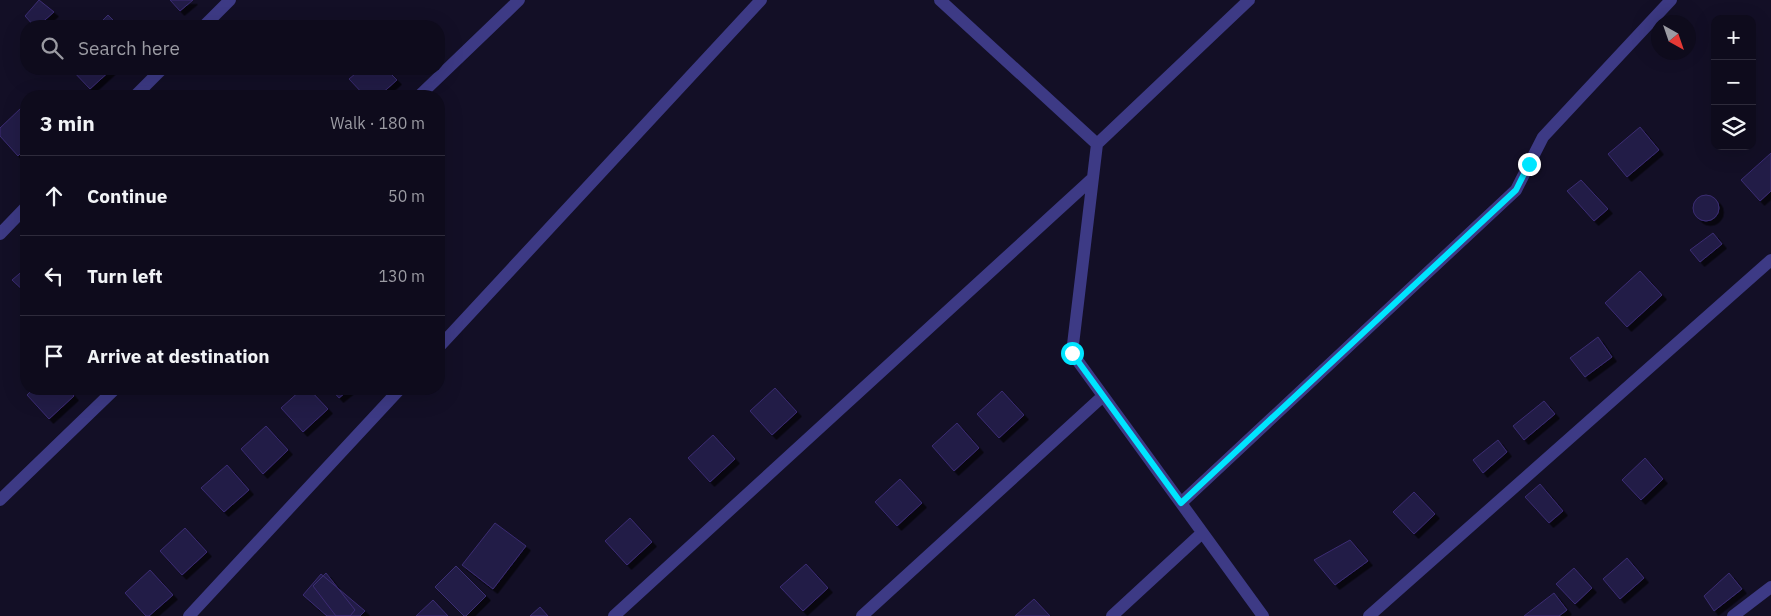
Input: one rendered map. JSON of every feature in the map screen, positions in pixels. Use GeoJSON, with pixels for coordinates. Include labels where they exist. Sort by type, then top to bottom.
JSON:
{"type":"FeatureCollection","features":[{"type":"Feature","properties":{"kind":"street"},"geometry":{"type":"LineString","coordinates":[[210,20],[230,0]]}},
{"type":"Feature","properties":{"kind":"street"},"geometry":{"type":"LineString","coordinates":[[445,71],[518,0]]}},
{"type":"Feature","properties":{"kind":"street"},"geometry":{"type":"LineString","coordinates":[[445,341],[760,0]]}},
{"type":"Feature","properties":{"kind":"street"},"geometry":{"type":"LineString","coordinates":[[940,0],[1097,144]]}},
{"type":"Feature","properties":{"kind":"street"},"geometry":{"type":"LineString","coordinates":[[1249,0],[1097,144],[1072,353],[1263,616]]}},
{"type":"Feature","properties":{"kind":"street"},"geometry":{"type":"LineString","coordinates":[[1181,503],[1516,190],[1543,137],[1671,0]]}},
{"type":"Feature","properties":{"kind":"street"},"geometry":{"type":"LineString","coordinates":[[141,90],[156,75]]}},
{"type":"Feature","properties":{"kind":"street"},"geometry":{"type":"LineString","coordinates":[[425,90],[441,75]]}},
{"type":"Feature","properties":{"kind":"street"},"geometry":{"type":"LineString","coordinates":[[614,616],[1093,178]]}},
{"type":"Feature","properties":{"kind":"street"},"geometry":{"type":"LineString","coordinates":[[0,234],[20,214]]}},
{"type":"Feature","properties":{"kind":"street"},"geometry":{"type":"LineString","coordinates":[[1369,616],[1771,260]]}},
{"type":"Feature","properties":{"kind":"street"},"geometry":{"type":"LineString","coordinates":[[0,500],[109,395]]}},
{"type":"Feature","properties":{"kind":"street"},"geometry":{"type":"LineString","coordinates":[[189,616],[394,395]]}},
{"type":"Feature","properties":{"kind":"street"},"geometry":{"type":"LineString","coordinates":[[862,616],[1103,396]]}},
{"type":"Feature","properties":{"kind":"street"},"geometry":{"type":"LineString","coordinates":[[1112,616],[1202,533]]}},
{"type":"Feature","properties":{"kind":"street"},"geometry":{"type":"LineString","coordinates":[[1733,616],[1771,587]]}},
{"type":"Feature","properties":{"kind":"building"},"geometry":{"type":"Polygon","coordinates":[[[39,0],[54,12],[45,20],[29,20],[25,16],[39,0]]]}},
{"type":"Feature","properties":{"kind":"building"},"geometry":{"type":"Polygon","coordinates":[[[170,0],[193,0],[180,11],[170,0]]]}},
{"type":"Feature","properties":{"kind":"building"},"geometry":{"type":"Polygon","coordinates":[[[108,15],[113,20],[103,20],[108,15]]]}},
{"type":"Feature","properties":{"kind":"building"},"geometry":{"type":"Polygon","coordinates":[[[77,75],[105,75],[90,89],[77,75]]]}},
{"type":"Feature","properties":{"kind":"building"},"geometry":{"type":"Polygon","coordinates":[[[354,75],[392,75],[397,80],[386,90],[359,90],[349,79],[354,75]]]}},
{"type":"Feature","properties":{"kind":"building"},"geometry":{"type":"Polygon","coordinates":[[[20,109],[20,154],[18,156],[0,136],[0,128],[20,109]]]}},
{"type":"Feature","properties":{"kind":"building"},"geometry":{"type":"Polygon","coordinates":[[[1640,127],[1659,150],[1627,177],[1608,154],[1640,127]]]}},
{"type":"Feature","properties":{"kind":"building"},"geometry":{"type":"Polygon","coordinates":[[[1771,153],[1771,191],[1760,201],[1741,180],[1771,153]]]}},
{"type":"Feature","properties":{"kind":"building"},"geometry":{"type":"Polygon","coordinates":[[[1581,180],[1608,209],[1594,221],[1567,191],[1581,180]]]}},
{"type":"Feature","properties":{"kind":"building"},"geometry":{"type":"Polygon","coordinates":[[[1706,195],[1715,199],[1719,208],[1715,217],[1706,221],[1697,217],[1693,208],[1697,199],[1706,195]]]}},
{"type":"Feature","properties":{"kind":"building"},"geometry":{"type":"Polygon","coordinates":[[[1713,233],[1722,244],[1700,262],[1690,250],[1713,233]]]}},
{"type":"Feature","properties":{"kind":"building"},"geometry":{"type":"Polygon","coordinates":[[[1640,271],[1662,295],[1627,327],[1605,303],[1640,271]]]}},
{"type":"Feature","properties":{"kind":"building"},"geometry":{"type":"Polygon","coordinates":[[[20,273],[20,287],[12,280],[20,273]]]}},
{"type":"Feature","properties":{"kind":"building"},"geometry":{"type":"Polygon","coordinates":[[[1598,337],[1612,357],[1585,377],[1570,358],[1598,337]]]}},
{"type":"Feature","properties":{"kind":"building"},"geometry":{"type":"Polygon","coordinates":[[[775,388],[797,412],[772,435],[750,411],[775,388]]]}},
{"type":"Feature","properties":{"kind":"building"},"geometry":{"type":"Polygon","coordinates":[[[1002,391],[1024,415],[999,438],[977,414],[1002,391]]]}},
{"type":"Feature","properties":{"kind":"building"},"geometry":{"type":"Polygon","coordinates":[[[27,395],[73,395],[74,396],[49,419],[27,395]]]}},
{"type":"Feature","properties":{"kind":"building"},"geometry":{"type":"Polygon","coordinates":[[[295,395],[315,395],[328,409],[303,432],[281,408],[295,395]]]}},
{"type":"Feature","properties":{"kind":"building"},"geometry":{"type":"Polygon","coordinates":[[[1544,401],[1555,414],[1524,440],[1513,426],[1544,401]]]}},
{"type":"Feature","properties":{"kind":"building"},"geometry":{"type":"Polygon","coordinates":[[[957,423],[979,448],[954,471],[932,446],[957,423]]]}},
{"type":"Feature","properties":{"kind":"building"},"geometry":{"type":"Polygon","coordinates":[[[266,426],[288,450],[263,474],[241,449],[266,426]]]}},
{"type":"Feature","properties":{"kind":"building"},"geometry":{"type":"Polygon","coordinates":[[[713,435],[735,459],[710,482],[688,458],[713,435]]]}},
{"type":"Feature","properties":{"kind":"building"},"geometry":{"type":"Polygon","coordinates":[[[1498,440],[1507,452],[1483,473],[1473,460],[1498,440]]]}},
{"type":"Feature","properties":{"kind":"building"},"geometry":{"type":"Polygon","coordinates":[[[1645,458],[1663,479],[1641,500],[1622,480],[1645,458]]]}},
{"type":"Feature","properties":{"kind":"building"},"geometry":{"type":"Polygon","coordinates":[[[227,465],[249,490],[224,512],[201,488],[227,465]]]}},
{"type":"Feature","properties":{"kind":"building"},"geometry":{"type":"Polygon","coordinates":[[[900,479],[922,503],[897,526],[875,502],[900,479]]]}},
{"type":"Feature","properties":{"kind":"building"},"geometry":{"type":"Polygon","coordinates":[[[1540,484],[1563,511],[1549,523],[1525,497],[1540,484]]]}},
{"type":"Feature","properties":{"kind":"building"},"geometry":{"type":"Polygon","coordinates":[[[1414,492],[1435,514],[1414,534],[1393,512],[1414,492]]]}},
{"type":"Feature","properties":{"kind":"building"},"geometry":{"type":"Polygon","coordinates":[[[630,518],[652,542],[627,565],[605,541],[630,518]]]}},
{"type":"Feature","properties":{"kind":"building"},"geometry":{"type":"Polygon","coordinates":[[[495,523],[526,546],[493,589],[462,565],[495,523]]]}},
{"type":"Feature","properties":{"kind":"building"},"geometry":{"type":"Polygon","coordinates":[[[185,528],[207,552],[182,575],[160,551],[185,528]]]}},
{"type":"Feature","properties":{"kind":"building"},"geometry":{"type":"Polygon","coordinates":[[[1350,540],[1368,561],[1335,585],[1314,560],[1350,540]]]}},
{"type":"Feature","properties":{"kind":"building"},"geometry":{"type":"Polygon","coordinates":[[[1627,558],[1644,578],[1620,599],[1603,579],[1627,558]]]}},
{"type":"Feature","properties":{"kind":"building"},"geometry":{"type":"Polygon","coordinates":[[[806,564],[828,588],[803,611],[780,587],[806,564]]]}},
{"type":"Feature","properties":{"kind":"building"},"geometry":{"type":"Polygon","coordinates":[[[456,566],[486,596],[466,616],[435,587],[456,566]]]}},
{"type":"Feature","properties":{"kind":"building"},"geometry":{"type":"Polygon","coordinates":[[[1574,568],[1592,588],[1575,604],[1556,584],[1574,568]]]}},
{"type":"Feature","properties":{"kind":"building"},"geometry":{"type":"Polygon","coordinates":[[[150,570],[173,595],[149,616],[146,616],[125,593],[150,570]]]}},
{"type":"Feature","properties":{"kind":"building"},"geometry":{"type":"Polygon","coordinates":[[[326,573],[355,610],[350,616],[336,616],[313,586],[326,573]]]}},
{"type":"Feature","properties":{"kind":"building"},"geometry":{"type":"Polygon","coordinates":[[[1729,573],[1742,589],[1714,611],[1704,596],[1729,573]]]}},
{"type":"Feature","properties":{"kind":"building"},"geometry":{"type":"Polygon","coordinates":[[[321,574],[365,611],[360,616],[327,616],[303,595],[321,574]]]}},
{"type":"Feature","properties":{"kind":"building"},"geometry":{"type":"Polygon","coordinates":[[[1554,593],[1567,610],[1559,616],[1524,616],[1554,593]]]}},
{"type":"Feature","properties":{"kind":"building"},"geometry":{"type":"Polygon","coordinates":[[[1034,599],[1050,616],[1015,616],[1034,599]]]}},
{"type":"Feature","properties":{"kind":"building"},"geometry":{"type":"Polygon","coordinates":[[[433,600],[448,616],[416,616],[433,600]]]}},
{"type":"Feature","properties":{"kind":"building"},"geometry":{"type":"Polygon","coordinates":[[[540,607],[548,616],[530,616],[540,607]]]}},
{"type":"Feature","properties":{"kind":"route"},"geometry":{"type":"LineString","coordinates":[[1072,353],[1181,503],[1516,190],[1529,164]]}}]}
